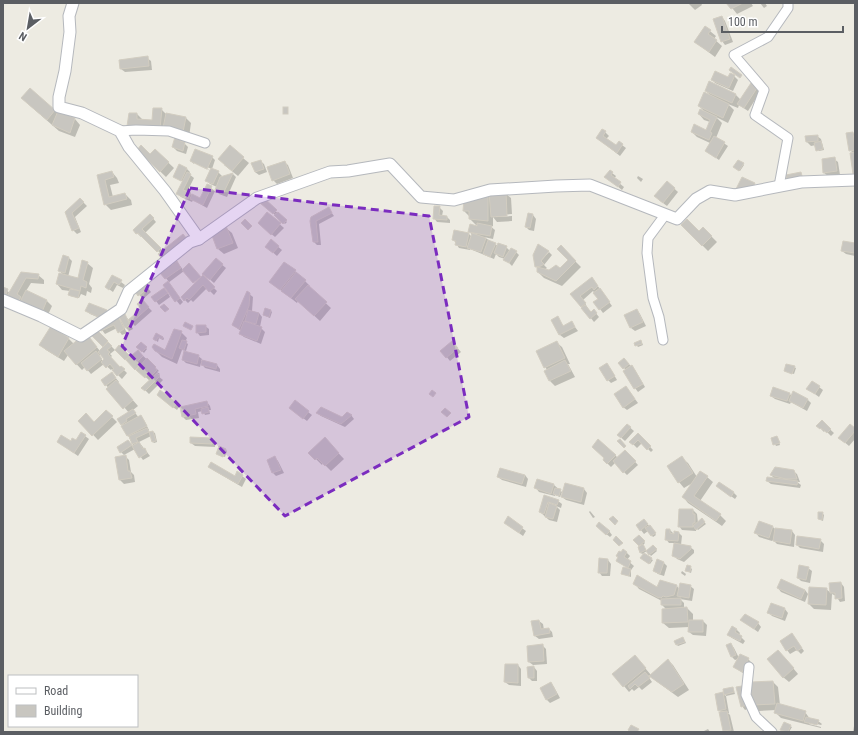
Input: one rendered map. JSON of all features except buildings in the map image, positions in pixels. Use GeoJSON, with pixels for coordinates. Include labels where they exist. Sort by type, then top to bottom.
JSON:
{"type":"FeatureCollection","features":[{"type":"Feature","properties":{"kind":"street"},"geometry":{"type":"LineString","coordinates":[[73,3],[69,16],[70,32],[58,97],[59,107],[82,113],[120,131],[169,131],[205,143]]}},
{"type":"Feature","properties":{"kind":"street"},"geometry":{"type":"LineString","coordinates":[[779,186],[788,138],[755,115],[764,90],[734,55],[768,37],[788,8],[788,3]]}},
{"type":"Feature","properties":{"kind":"street"},"geometry":{"type":"LineString","coordinates":[[120,131],[129,147],[199,239]]}},
{"type":"Feature","properties":{"kind":"street"},"geometry":{"type":"LineString","coordinates":[[3,300],[41,316],[81,336],[121,309],[129,291],[190,242],[199,239],[257,198],[330,172],[348,171],[390,164],[421,197],[454,200],[490,190],[590,185],[677,219],[696,199],[710,191],[735,195],[801,182],[855,180]]}},
{"type":"Feature","properties":{"kind":"street"},"geometry":{"type":"LineString","coordinates":[[663,340],[659,317],[653,298],[647,253],[648,238],[665,215]]}},
{"type":"Feature","properties":{"kind":"street"},"geometry":{"type":"LineString","coordinates":[[749,667],[746,695],[756,717],[772,732]]}},
{"type":"Feature","properties":{"kind":"highlighted area"},"geometry":{"type":"Polygon","coordinates":[[[190,188],[429,216],[469,417],[285,516],[122,346],[190,188]]]}}]}
